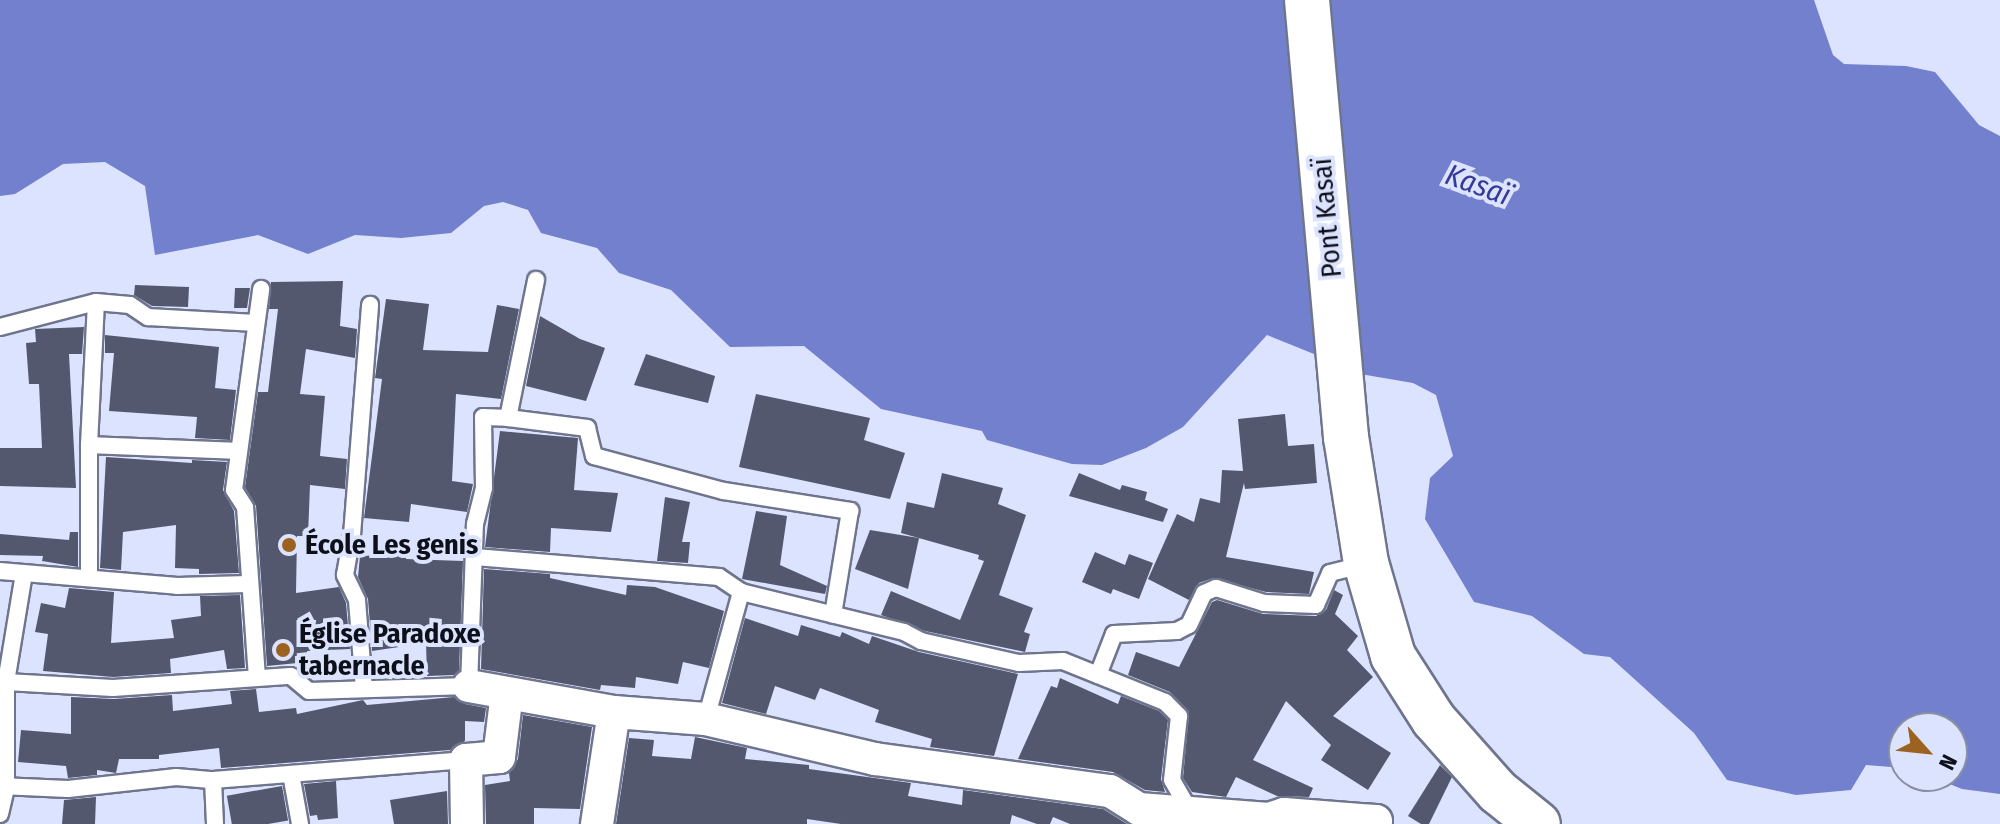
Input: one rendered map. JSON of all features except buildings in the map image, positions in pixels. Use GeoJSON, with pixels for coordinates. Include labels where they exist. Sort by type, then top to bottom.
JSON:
{"type":"FeatureCollection","features":[{"type":"Feature","properties":{"kind":"main road","name":"Pont Kasaï"},"geometry":{"type":"LineString","coordinates":[[1307,0],[1346,437],[1366,563],[1393,656],[1434,720],[1498,792],[1538,824]]}},
{"type":"Feature","properties":{"kind":"street"},"geometry":{"type":"LineString","coordinates":[[469,686],[614,712],[706,719],[875,759],[1110,791],[1139,809],[1269,821],[1284,814],[1379,823]]}},
{"type":"Feature","properties":{"kind":"street"},"geometry":{"type":"LineString","coordinates":[[467,824],[466,760],[499,757],[507,693]]}},
{"type":"Feature","properties":{"kind":"street"},"geometry":{"type":"LineString","coordinates":[[597,824],[614,712]]}},
{"type":"Feature","properties":{"kind":"lane"},"geometry":{"type":"LineString","coordinates":[[508,418],[536,280]]}},
{"type":"Feature","properties":{"kind":"lane"},"geometry":{"type":"LineString","coordinates":[[257,678],[245,507],[234,490],[261,289]]}},
{"type":"Feature","properties":{"kind":"lane"},"geometry":{"type":"LineString","coordinates":[[0,327],[96,302],[130,305],[148,317],[256,323]]}},
{"type":"Feature","properties":{"kind":"lane"},"geometry":{"type":"LineString","coordinates":[[89,578],[89,445],[96,302]]}},
{"type":"Feature","properties":{"kind":"lane"},"geometry":{"type":"LineString","coordinates":[[364,689],[357,600],[345,575],[352,535],[370,305]]}},
{"type":"Feature","properties":{"kind":"lane"},"geometry":{"type":"LineString","coordinates":[[6,682],[113,688],[291,676],[309,691],[469,686],[475,524],[484,488],[483,417],[587,428],[594,456],[724,491],[850,511],[833,615]]}},
{"type":"Feature","properties":{"kind":"lane"},"geometry":{"type":"LineString","coordinates":[[89,445],[239,451]]}},
{"type":"Feature","properties":{"kind":"lane"},"geometry":{"type":"LineString","coordinates":[[475,557],[719,577],[741,592],[904,632],[921,641],[1019,663],[1063,661],[1165,702],[1179,716],[1172,780],[1191,813]]}},
{"type":"Feature","properties":{"kind":"lane"},"geometry":{"type":"LineString","coordinates":[[1098,675],[1114,634],[1177,631],[1189,625],[1204,593],[1216,588],[1264,603],[1316,605],[1330,573],[1366,563]]}},
{"type":"Feature","properties":{"kind":"lane"},"geometry":{"type":"LineString","coordinates":[[0,571],[177,586],[248,584]]}},
{"type":"Feature","properties":{"kind":"lane"},"geometry":{"type":"LineString","coordinates":[[0,814],[6,682],[24,573]]}},
{"type":"Feature","properties":{"kind":"lane"},"geometry":{"type":"LineString","coordinates":[[706,719],[741,592]]}},
{"type":"Feature","properties":{"kind":"lane"},"geometry":{"type":"LineString","coordinates":[[3,786],[68,789],[176,777],[213,780],[466,760]]}},
{"type":"Feature","properties":{"kind":"lane"},"geometry":{"type":"LineString","coordinates":[[291,774],[300,824]]}},
{"type":"Feature","properties":{"kind":"lane"},"geometry":{"type":"LineString","coordinates":[[213,780],[215,824]]}},
{"type":"Feature","properties":{"kind":"water","name":"Kasaï"},"geometry":{"type":"Polygon","coordinates":[[[0,0],[1814,0],[1833,55],[1844,64],[1906,66],[1935,72],[1979,125],[2000,136],[2000,794],[1968,790],[1968,712],[1888,712],[1888,767],[1866,765],[1851,790],[1796,795],[1727,780],[1694,733],[1610,657],[1584,654],[1532,616],[1474,602],[1425,519],[1430,478],[1453,456],[1436,395],[1413,383],[1366,375],[1267,335],[1183,427],[1146,448],[1102,465],[1072,464],[987,440],[982,431],[881,409],[804,346],[730,347],[671,290],[619,273],[597,248],[541,233],[528,210],[503,202],[484,206],[451,233],[401,238],[355,235],[308,254],[258,235],[155,255],[145,186],[105,162],[63,164],[15,194],[0,196],[0,0]]]}},
{"type":"Feature","properties":{"kind":"place","name":"École Les genis"},"geometry":{"type":"Point","coordinates":[289,545]}},
{"type":"Feature","properties":{"kind":"place","name":"Église Paradoxe tabernacle"},"geometry":{"type":"Point","coordinates":[283,650]}}]}
